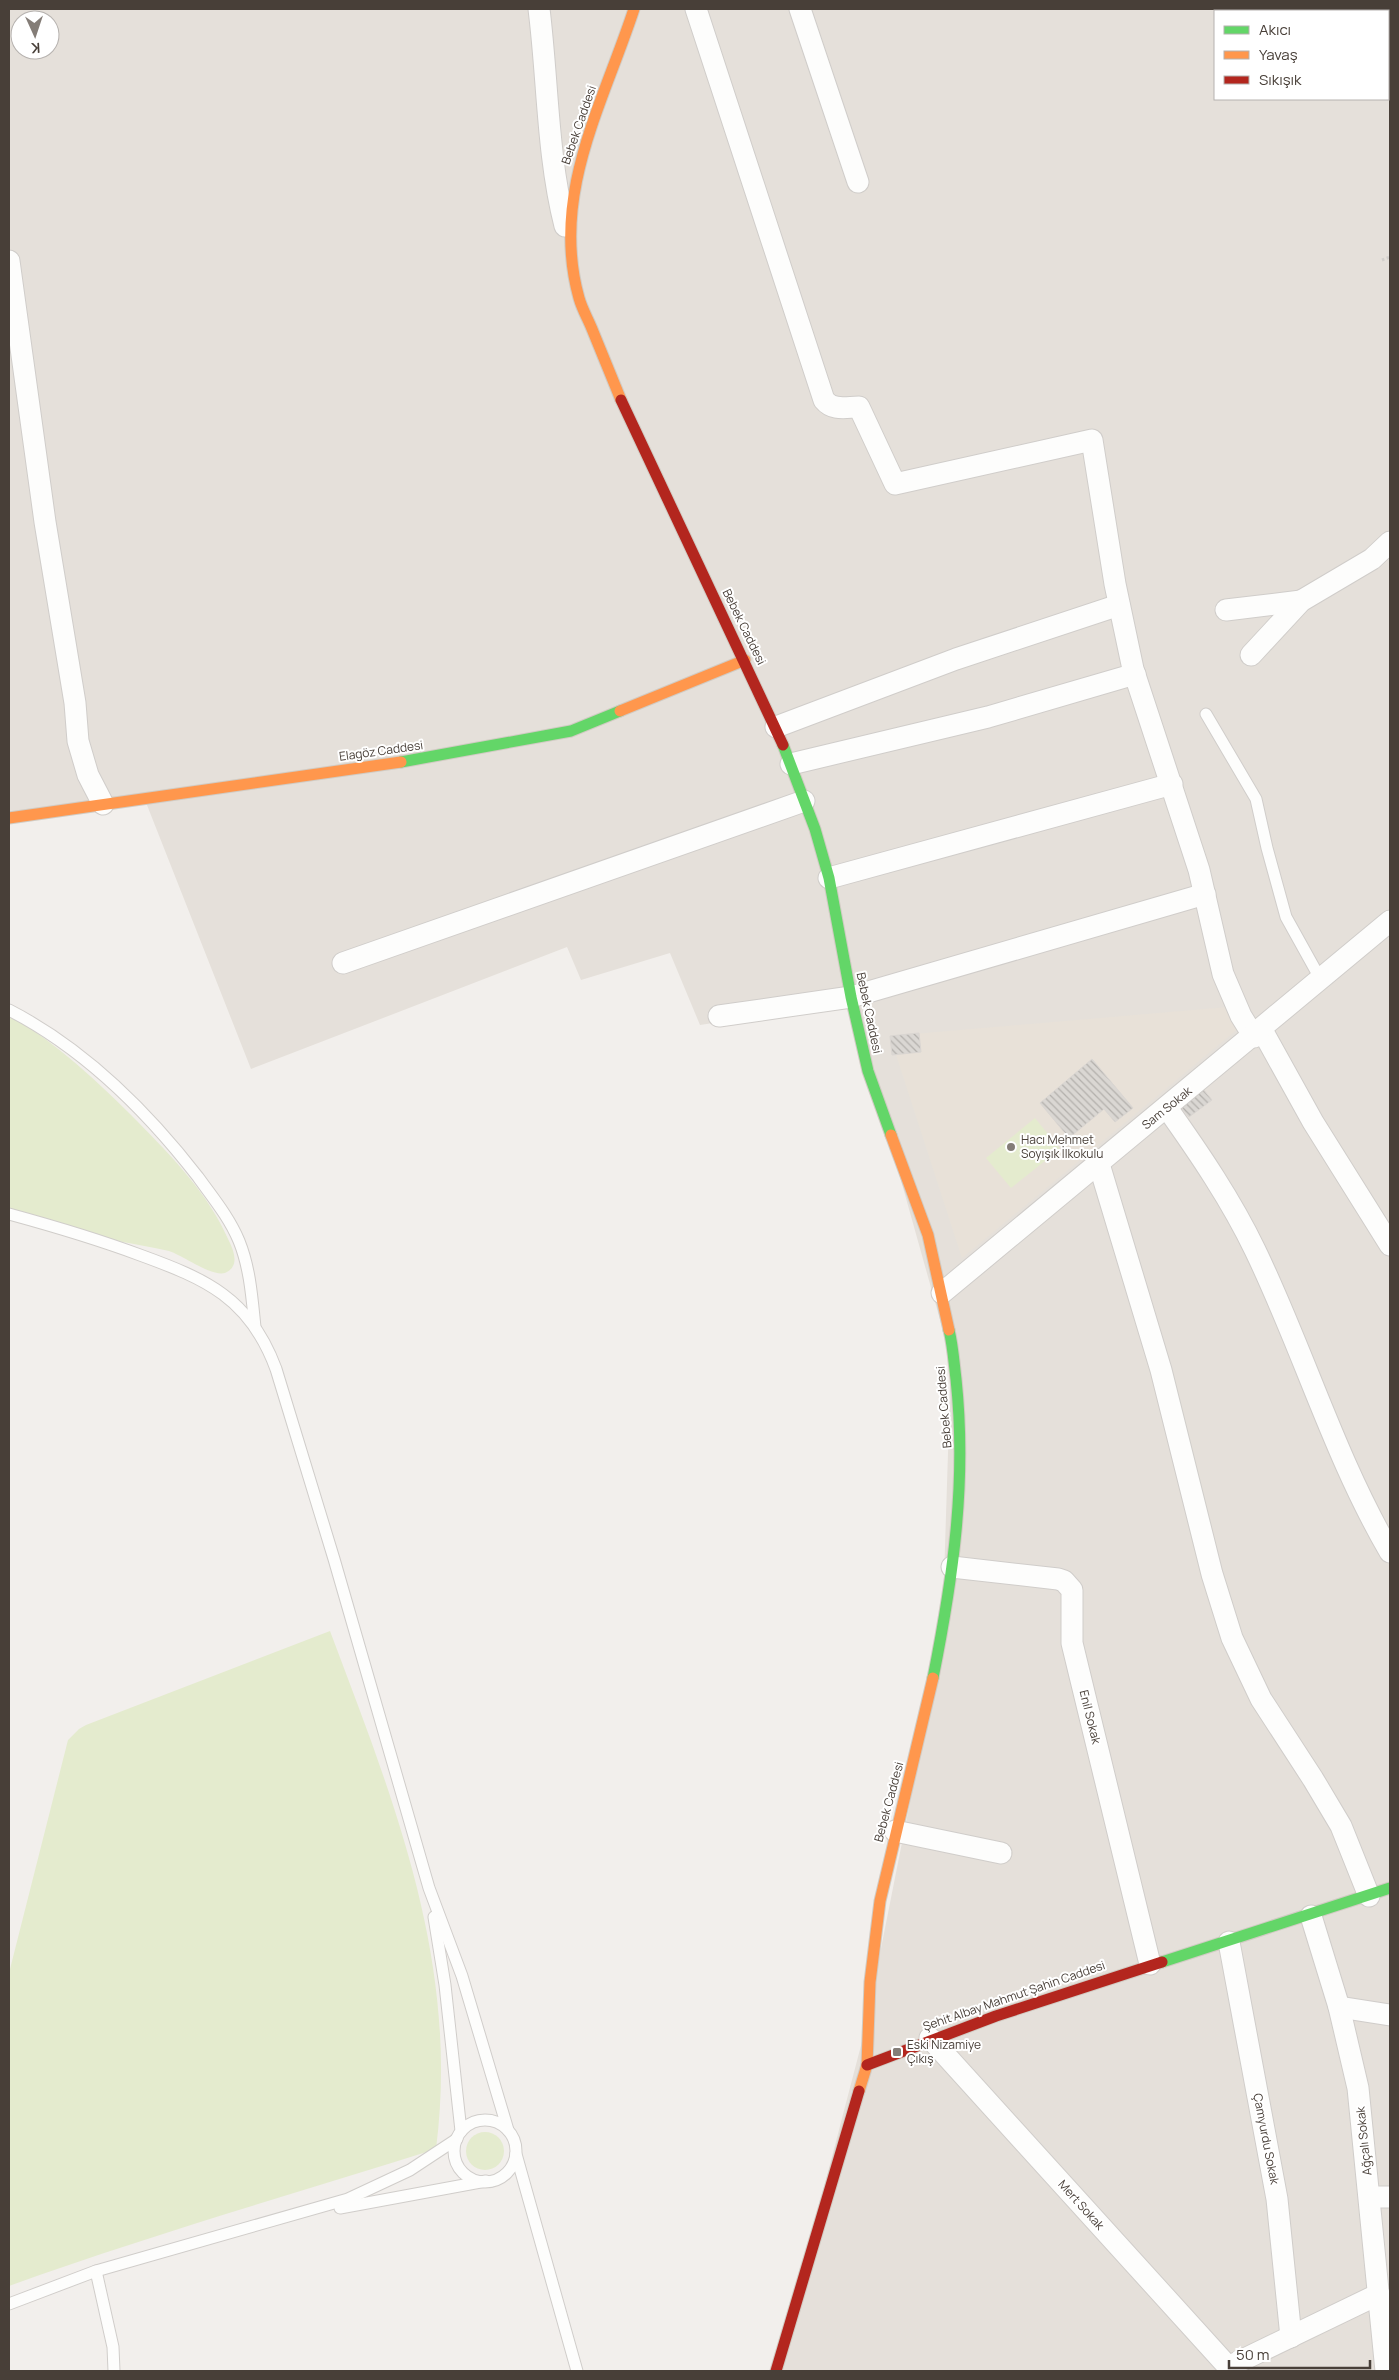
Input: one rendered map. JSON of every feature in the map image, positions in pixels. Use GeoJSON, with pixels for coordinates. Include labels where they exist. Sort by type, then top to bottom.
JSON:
{"type":"FeatureCollection","features":[{"type":"Feature","properties":{"kind":"street"},"geometry":{"type":"LineString","coordinates":[[539,9],[555,177],[572,253]]}},
{"type":"Feature","properties":{"kind":"street","name":"Bebek Caddesi"},"geometry":{"type":"LineString","coordinates":[[634,9],[618,58],[581,156],[572,207],[572,253],[580,298],[626,412],[776,727],[804,800],[829,878],[851,997],[868,1070],[928,1235],[942,1293],[950,1338],[960,1426],[960,1497],[952,1567],[926,1714],[895,1831],[880,1901],[874,1942],[867,2065]]}},
{"type":"Feature","properties":{"kind":"street"},"geometry":{"type":"LineString","coordinates":[[696,9],[824,400],[837,408],[859,407],[895,484],[1092,440],[1119,605],[1135,674],[1172,784],[1205,894],[1223,974],[1237,1008],[1258,1033],[1390,1244]]}},
{"type":"Feature","properties":{"kind":"street"},"geometry":{"type":"LineString","coordinates":[[800,9],[858,182]]}},
{"type":"Feature","properties":{"kind":"street"},"geometry":{"type":"LineString","coordinates":[[9,261],[45,522],[75,703],[78,741],[88,775],[103,804]]}},
{"type":"Feature","properties":{"kind":"street"},"geometry":{"type":"LineString","coordinates":[[1251,655],[1301,601],[1372,558],[1390,542]]}},
{"type":"Feature","properties":{"kind":"street"},"geometry":{"type":"LineString","coordinates":[[1226,610],[1301,601]]}},
{"type":"Feature","properties":{"kind":"street"},"geometry":{"type":"LineString","coordinates":[[776,727],[956,659],[1119,605]]}},
{"type":"Feature","properties":{"kind":"street","name":"Elagöz Caddesi"},"geometry":{"type":"LineString","coordinates":[[9,818],[429,758],[571,731],[745,660]]}},
{"type":"Feature","properties":{"kind":"street"},"geometry":{"type":"LineString","coordinates":[[791,764],[988,717],[1135,674]]}},
{"type":"Feature","properties":{"kind":"street"},"geometry":{"type":"LineString","coordinates":[[829,878],[1172,784]]}},
{"type":"Feature","properties":{"kind":"street"},"geometry":{"type":"LineString","coordinates":[[343,963],[804,800]]}},
{"type":"Feature","properties":{"kind":"street"},"geometry":{"type":"LineString","coordinates":[[719,1016],[851,997],[1205,894]]}},
{"type":"Feature","properties":{"kind":"street","name":"Sam Sokak"},"geometry":{"type":"LineString","coordinates":[[942,1293],[1258,1033],[1390,921]]}},
{"type":"Feature","properties":{"kind":"street"},"geometry":{"type":"LineString","coordinates":[[1167,1108],[1199,1152],[1254,1249],[1303,1359],[1340,1453],[1390,1552]]}},
{"type":"Feature","properties":{"kind":"street"},"geometry":{"type":"LineString","coordinates":[[1099,1164],[1161,1370],[1212,1574],[1232,1638],[1261,1699],[1318,1786],[1341,1826],[1368,1896]]}},
{"type":"Feature","properties":{"kind":"street","name":"Enil Sokak"},"geometry":{"type":"LineString","coordinates":[[952,1567],[1058,1579],[1064,1581],[1072,1590],[1072,1643],[1150,1964]]}},
{"type":"Feature","properties":{"kind":"street"},"geometry":{"type":"LineString","coordinates":[[895,1831],[1001,1853]]}},
{"type":"Feature","properties":{"kind":"street","name":"Şehit Albay Mahmut Şahin Caddesi"},"geometry":{"type":"LineString","coordinates":[[867,2065],[930,2038],[1150,1964],[1229,1942],[1390,1888]]}},
{"type":"Feature","properties":{"kind":"street","name":"Ağçalı Sokak"},"geometry":{"type":"LineString","coordinates":[[1311,1916],[1339,2007],[1380,2197],[1379,2294],[1386,2371]]}},
{"type":"Feature","properties":{"kind":"street","name":"Çamyurdu Sokak"},"geometry":{"type":"LineString","coordinates":[[1229,1942],[1278,2200],[1291,2337]]}},
{"type":"Feature","properties":{"kind":"street"},"geometry":{"type":"LineString","coordinates":[[1339,2007],[1390,2015]]}},
{"type":"Feature","properties":{"kind":"street","name":"Mert Sokak"},"geometry":{"type":"LineString","coordinates":[[930,2038],[1230,2369]]}},
{"type":"Feature","properties":{"kind":"street"},"geometry":{"type":"LineString","coordinates":[[776,2371],[867,2065]]}},
{"type":"Feature","properties":{"kind":"street"},"geometry":{"type":"LineString","coordinates":[[1230,2369],[1379,2294]]}},
{"type":"Feature","properties":{"kind":"lane"},"geometry":{"type":"LineString","coordinates":[[1206,714],[1256,799],[1286,917],[1321,980]]}},
{"type":"Feature","properties":{"kind":"lane"},"geometry":{"type":"LineString","coordinates":[[9,1010],[34,1023],[85,1060],[135,1104],[181,1155],[222,1208],[240,1243],[249,1278],[255,1327]]}},
{"type":"Feature","properties":{"kind":"lane"},"geometry":{"type":"LineString","coordinates":[[9,1214],[93,1237],[197,1277],[235,1304],[255,1327],[267,1347],[276,1369],[334,1559],[428,1888],[462,1976],[508,2130],[513,2137],[516,2154],[578,2371]]}},
{"type":"Feature","properties":{"kind":"lane"},"geometry":{"type":"LineString","coordinates":[[428,1888],[445,1985],[459,2135],[455,2156],[463,2172],[478,2180],[486,2181]]}},
{"type":"Feature","properties":{"kind":"lane"},"geometry":{"type":"LineString","coordinates":[[9,2304],[96,2271],[348,2199],[380,2186],[418,2165],[459,2135],[468,2125],[484,2120],[493,2121],[508,2130]]}},
{"type":"Feature","properties":{"kind":"lane"},"geometry":{"type":"LineString","coordinates":[[296,2215],[486,2181],[503,2176],[514,2162],[516,2154]]}},
{"type":"Feature","properties":{"kind":"lane"},"geometry":{"type":"LineString","coordinates":[[96,2271],[113,2347],[114,2371]]}},
{"type":"Feature","properties":{"kind":"path"},"geometry":{"type":"LineString","coordinates":[[1382,260],[1390,257]]}},
{"type":"Feature","properties":{"kind":"shaded area"},"geometry":{"type":"Polygon","coordinates":[[[9,9],[1390,9],[1390,2371],[776,2371],[864,2034],[942,1641],[951,1359],[851,1002],[700,1025],[670,953],[581,980],[567,947],[251,1069],[145,800],[9,818],[9,9]]]}},
{"type":"Feature","properties":{"kind":"shaded area","name":"Hacı Mehmet Soyışık İlkokulu"},"geometry":{"type":"Polygon","coordinates":[[[1228,1007],[1240,1027],[962,1258],[890,1036],[1228,1007]]]}},
{"type":"Feature","properties":{"kind":"green space"},"geometry":{"type":"Polygon","coordinates":[[[9,1015],[44,1038],[92,1078],[122,1106],[189,1177],[211,1207],[231,1245],[234,1263],[230,1270],[225,1273],[213,1272],[169,1251],[9,1219],[9,1015]]]}},
{"type":"Feature","properties":{"kind":"green space"},"geometry":{"type":"Polygon","coordinates":[[[1035,1118],[1060,1149],[1011,1188],[986,1158],[1035,1118]]]}},
{"type":"Feature","properties":{"kind":"green space"},"geometry":{"type":"Polygon","coordinates":[[[330,1631],[398,1821],[416,1884],[430,1948],[439,2014],[441,2080],[436,2149],[169,2232],[9,2286],[9,1973],[68,1740],[86,1725],[330,1631]]]}},
{"type":"Feature","properties":{"kind":"green space"},"geometry":{"type":"Polygon","coordinates":[[[485,2132],[498,2138],[504,2151],[498,2164],[485,2170],[472,2164],[466,2151],[472,2138],[485,2132]]]}},
{"type":"Feature","properties":{"kind":"building"},"geometry":{"type":"Polygon","coordinates":[[[919,1033],[921,1052],[892,1055],[890,1036],[919,1033]]]}},
{"type":"Feature","properties":{"kind":"building"},"geometry":{"type":"Polygon","coordinates":[[[1092,1059],[1133,1108],[1115,1122],[1104,1109],[1069,1138],[1040,1103],[1092,1059]]]}},
{"type":"Feature","properties":{"kind":"building"},"geometry":{"type":"Polygon","coordinates":[[[1203,1089],[1212,1100],[1189,1117],[1180,1106],[1203,1089]]]}},
{"type":"Feature","properties":{"kind":"traffic: fast"},"geometry":{"type":"LineString","coordinates":[[401,762],[571,731],[620,711]]}},
{"type":"Feature","properties":{"kind":"traffic: fast"},"geometry":{"type":"LineString","coordinates":[[783,745],[815,829],[829,878],[851,997],[868,1071],[891,1135]]}},
{"type":"Feature","properties":{"kind":"traffic: fast"},"geometry":{"type":"LineString","coordinates":[[933,1678],[947,1604],[959,1493],[959,1417],[952,1342],[949,1330]]}},
{"type":"Feature","properties":{"kind":"traffic: fast"},"geometry":{"type":"LineString","coordinates":[[1162,1962],[1390,1888]]}},
{"type":"Feature","properties":{"kind":"traffic: slow"},"geometry":{"type":"LineString","coordinates":[[621,400],[579,298],[572,260],[571,223],[575,186],[584,150],[634,9]]}},
{"type":"Feature","properties":{"kind":"traffic: slow"},"geometry":{"type":"LineString","coordinates":[[620,711],[745,660]]}},
{"type":"Feature","properties":{"kind":"traffic: slow"},"geometry":{"type":"LineString","coordinates":[[9,818],[401,762]]}},
{"type":"Feature","properties":{"kind":"traffic: slow"},"geometry":{"type":"LineString","coordinates":[[891,1135],[928,1235],[949,1330]]}},
{"type":"Feature","properties":{"kind":"traffic: slow"},"geometry":{"type":"LineString","coordinates":[[859,2091],[867,2065],[870,1982],[880,1901],[933,1678]]}},
{"type":"Feature","properties":{"kind":"traffic: jam"},"geometry":{"type":"LineString","coordinates":[[621,400],[783,745]]}},
{"type":"Feature","properties":{"kind":"traffic: jam"},"geometry":{"type":"LineString","coordinates":[[867,2065],[996,2016],[1162,1962]]}},
{"type":"Feature","properties":{"kind":"traffic: jam"},"geometry":{"type":"LineString","coordinates":[[776,2371],[859,2091]]}},
{"type":"Feature","properties":{"kind":"place","name":"Hacı Mehmet Soyışık İlkokulu"},"geometry":{"type":"Point","coordinates":[1011,1147]}},
{"type":"Feature","properties":{"kind":"place","name":"Eski Nizamiye Çıkış"},"geometry":{"type":"Point","coordinates":[897,2052]}}]}
